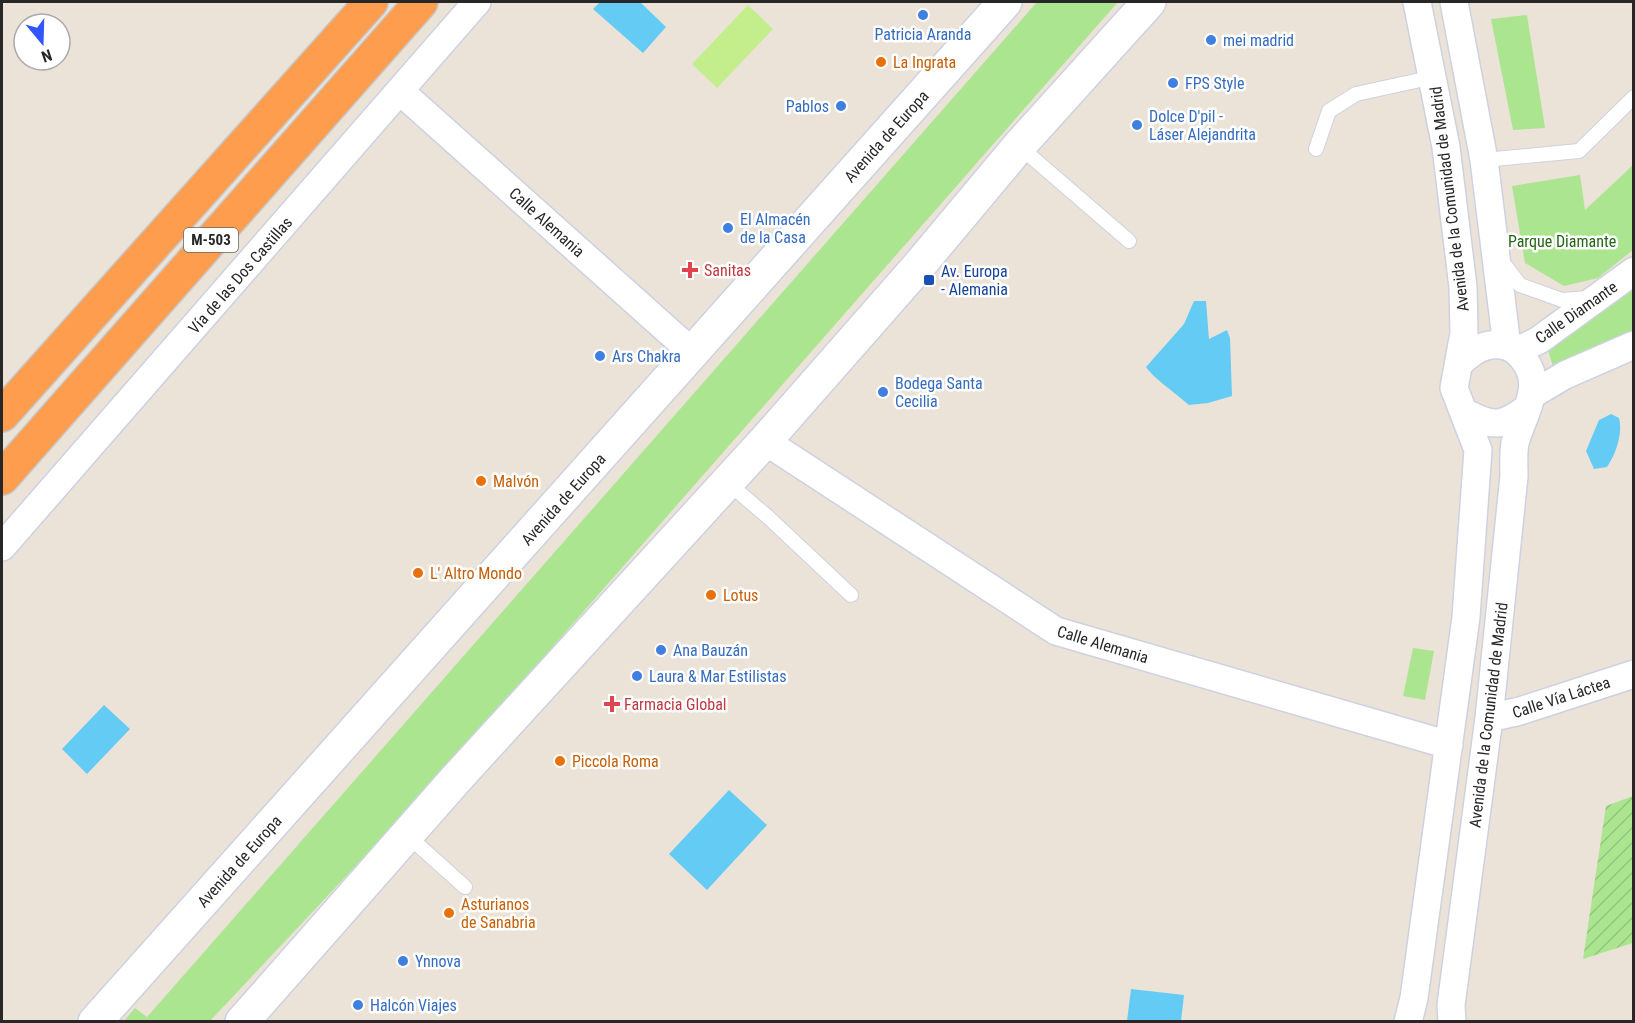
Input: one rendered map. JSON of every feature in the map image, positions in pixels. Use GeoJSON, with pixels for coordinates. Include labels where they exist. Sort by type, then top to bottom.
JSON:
{"type":"FeatureCollection","features":[{"type":"Feature","properties":{"kind":"highway","name":"M-503"},"geometry":{"type":"LineString","coordinates":[[2,415],[371,2]]}},
{"type":"Feature","properties":{"kind":"highway","name":"M-503"},"geometry":{"type":"LineString","coordinates":[[2,478],[421,2]]}},
{"type":"Feature","properties":{"kind":"street","name":"Vía de las Dos Castillas"},"geometry":{"type":"LineString","coordinates":[[2,547],[401,92],[477,2]]}},
{"type":"Feature","properties":{"kind":"street","name":"Avenida de Europa"},"geometry":{"type":"LineString","coordinates":[[95,1022],[1005,2]]}},
{"type":"Feature","properties":{"kind":"street"},"geometry":{"type":"LineString","coordinates":[[242,1022],[407,835],[765,441],[917,268],[1019,146],[1149,2]]}},
{"type":"Feature","properties":{"kind":"street","name":"Avenida de la Comunidad de Madrid"},"geometry":{"type":"LineString","coordinates":[[1417,2],[1434,76],[1446,147],[1463,287],[1464,333],[1461,362]]}},
{"type":"Feature","properties":{"kind":"street"},"geometry":{"type":"LineString","coordinates":[[1454,2],[1484,160],[1512,349],[1532,370],[1530,402]]}},
{"type":"Feature","properties":{"kind":"street","name":"Calle Alemania"},"geometry":{"type":"LineString","coordinates":[[401,92],[693,353]]}},
{"type":"Feature","properties":{"kind":"street","name":"Calle Diamante"},"geometry":{"type":"LineString","coordinates":[[1512,349],[1539,340],[1634,271]]}},
{"type":"Feature","properties":{"kind":"street"},"geometry":{"type":"LineString","coordinates":[[1512,349],[1490,345],[1473,350],[1461,362],[1454,388],[1466,413],[1485,423],[1508,422],[1565,375],[1634,345]]}},
{"type":"Feature","properties":{"kind":"street","name":"Avenida de la Comunidad de Madrid"},"geometry":{"type":"LineString","coordinates":[[1452,1022],[1451,1005],[1489,718],[1514,476],[1514,446],[1530,402]]}},
{"type":"Feature","properties":{"kind":"street","name":"Avenida de la Comunidad de Madrid"},"geometry":{"type":"LineString","coordinates":[[1408,1022],[1414,998],[1466,617],[1478,450],[1466,413]]}},
{"type":"Feature","properties":{"kind":"street","name":"Calle Alemania"},"geometry":{"type":"LineString","coordinates":[[765,441],[1056,631],[1449,745]]}},
{"type":"Feature","properties":{"kind":"street","name":"Calle Vía Láctea"},"geometry":{"type":"LineString","coordinates":[[1489,718],[1634,674]]}},
{"type":"Feature","properties":{"kind":"lane"},"geometry":{"type":"LineString","coordinates":[[1316,149],[1329,111],[1356,94],[1434,76]]}},
{"type":"Feature","properties":{"kind":"lane"},"geometry":{"type":"LineString","coordinates":[[1484,160],[1579,151],[1634,97]]}},
{"type":"Feature","properties":{"kind":"lane"},"geometry":{"type":"LineString","coordinates":[[1019,146],[1129,241]]}},
{"type":"Feature","properties":{"kind":"lane"},"geometry":{"type":"LineString","coordinates":[[1496,253],[1520,285],[1562,300],[1598,297]]}},
{"type":"Feature","properties":{"kind":"lane"},"geometry":{"type":"LineString","coordinates":[[727,482],[851,595]]}},
{"type":"Feature","properties":{"kind":"lane"},"geometry":{"type":"LineString","coordinates":[[407,835],[465,887]]}},
{"type":"Feature","properties":{"kind":"green space"},"geometry":{"type":"Polygon","coordinates":[[[1037,2],[1118,2],[427,790],[210,1021],[123,1022],[135,1008],[147,1017],[1037,2]]]}},
{"type":"Feature","properties":{"kind":"green space"},"geometry":{"type":"Polygon","coordinates":[[[748,5],[773,29],[717,88],[692,64],[748,5]]]}},
{"type":"Feature","properties":{"kind":"green space"},"geometry":{"type":"Polygon","coordinates":[[[1527,15],[1545,128],[1513,130],[1491,19],[1527,15]]]}},
{"type":"Feature","properties":{"kind":"green space","name":"Parque Diamante"},"geometry":{"type":"Polygon","coordinates":[[[1633,165],[1633,250],[1598,278],[1564,286],[1525,263],[1512,186],[1580,175],[1585,210],[1633,165]]]}},
{"type":"Feature","properties":{"kind":"green space"},"geometry":{"type":"Polygon","coordinates":[[[1633,287],[1633,332],[1554,370],[1548,350],[1633,287]]]}},
{"type":"Feature","properties":{"kind":"green space"},"geometry":{"type":"Polygon","coordinates":[[[1413,648],[1434,651],[1425,700],[1403,696],[1413,648]]]}},
{"type":"Feature","properties":{"kind":"green space"},"geometry":{"type":"Polygon","coordinates":[[[1633,796],[1633,943],[1583,959],[1606,806],[1633,796]]]}},
{"type":"Feature","properties":{"kind":"water"},"geometry":{"type":"Polygon","coordinates":[[[600,2],[640,2],[666,27],[643,53],[593,9],[600,2]]]}},
{"type":"Feature","properties":{"kind":"water"},"geometry":{"type":"Polygon","coordinates":[[[1194,301],[1206,301],[1209,339],[1227,330],[1230,338],[1232,396],[1208,403],[1189,405],[1159,381],[1146,367],[1184,324],[1194,301]]]}},
{"type":"Feature","properties":{"kind":"water"},"geometry":{"type":"Polygon","coordinates":[[[1611,414],[1619,418],[1618,443],[1607,467],[1594,469],[1586,451],[1599,420],[1611,414]]]}},
{"type":"Feature","properties":{"kind":"water"},"geometry":{"type":"Polygon","coordinates":[[[104,705],[130,729],[87,774],[62,749],[104,705]]]}},
{"type":"Feature","properties":{"kind":"water"},"geometry":{"type":"Polygon","coordinates":[[[729,790],[767,825],[707,890],[669,854],[729,790]]]}},
{"type":"Feature","properties":{"kind":"water"},"geometry":{"type":"Polygon","coordinates":[[[1131,989],[1184,995],[1181,1021],[1127,1021],[1131,989]]]}},
{"type":"Feature","properties":{"kind":"place","name":"Patricia Aranda"},"geometry":{"type":"Point","coordinates":[923,15]}},
{"type":"Feature","properties":{"kind":"place","name":"mei madrid"},"geometry":{"type":"Point","coordinates":[1211,40]}},
{"type":"Feature","properties":{"kind":"place","name":"La Ingrata"},"geometry":{"type":"Point","coordinates":[881,62]}},
{"type":"Feature","properties":{"kind":"place","name":"FPS Style"},"geometry":{"type":"Point","coordinates":[1173,83]}},
{"type":"Feature","properties":{"kind":"place","name":"Pablos"},"geometry":{"type":"Point","coordinates":[841,106]}},
{"type":"Feature","properties":{"kind":"place","name":"Dolce D'pil - Láser Alejandrita"},"geometry":{"type":"Point","coordinates":[1137,125]}},
{"type":"Feature","properties":{"kind":"place","name":"El Almacén de la Casa"},"geometry":{"type":"Point","coordinates":[728,228]}},
{"type":"Feature","properties":{"kind":"place","name":"Sanitas"},"geometry":{"type":"Point","coordinates":[690,270]}},
{"type":"Feature","properties":{"kind":"place","name":"Av. Europa - Alemania"},"geometry":{"type":"Point","coordinates":[929,280]}},
{"type":"Feature","properties":{"kind":"place","name":"Ars Chakra"},"geometry":{"type":"Point","coordinates":[600,356]}},
{"type":"Feature","properties":{"kind":"place","name":"Bodega Santa Cecilia"},"geometry":{"type":"Point","coordinates":[883,392]}},
{"type":"Feature","properties":{"kind":"place","name":"Malvón"},"geometry":{"type":"Point","coordinates":[481,481]}},
{"type":"Feature","properties":{"kind":"place","name":"L' Altro Mondo"},"geometry":{"type":"Point","coordinates":[418,573]}},
{"type":"Feature","properties":{"kind":"place","name":"Lotus"},"geometry":{"type":"Point","coordinates":[711,595]}},
{"type":"Feature","properties":{"kind":"place","name":"Ana Bauzán"},"geometry":{"type":"Point","coordinates":[661,650]}},
{"type":"Feature","properties":{"kind":"place","name":"Laura & Mar Estilistas"},"geometry":{"type":"Point","coordinates":[637,676]}},
{"type":"Feature","properties":{"kind":"place","name":"Farmacia Global"},"geometry":{"type":"Point","coordinates":[612,704]}},
{"type":"Feature","properties":{"kind":"place","name":"Piccola Roma"},"geometry":{"type":"Point","coordinates":[560,761]}},
{"type":"Feature","properties":{"kind":"place","name":"Asturianos de Sanabria"},"geometry":{"type":"Point","coordinates":[449,913]}},
{"type":"Feature","properties":{"kind":"place","name":"Ynnova"},"geometry":{"type":"Point","coordinates":[403,961]}},
{"type":"Feature","properties":{"kind":"place","name":"Halcón Viajes"},"geometry":{"type":"Point","coordinates":[358,1005]}}]}
